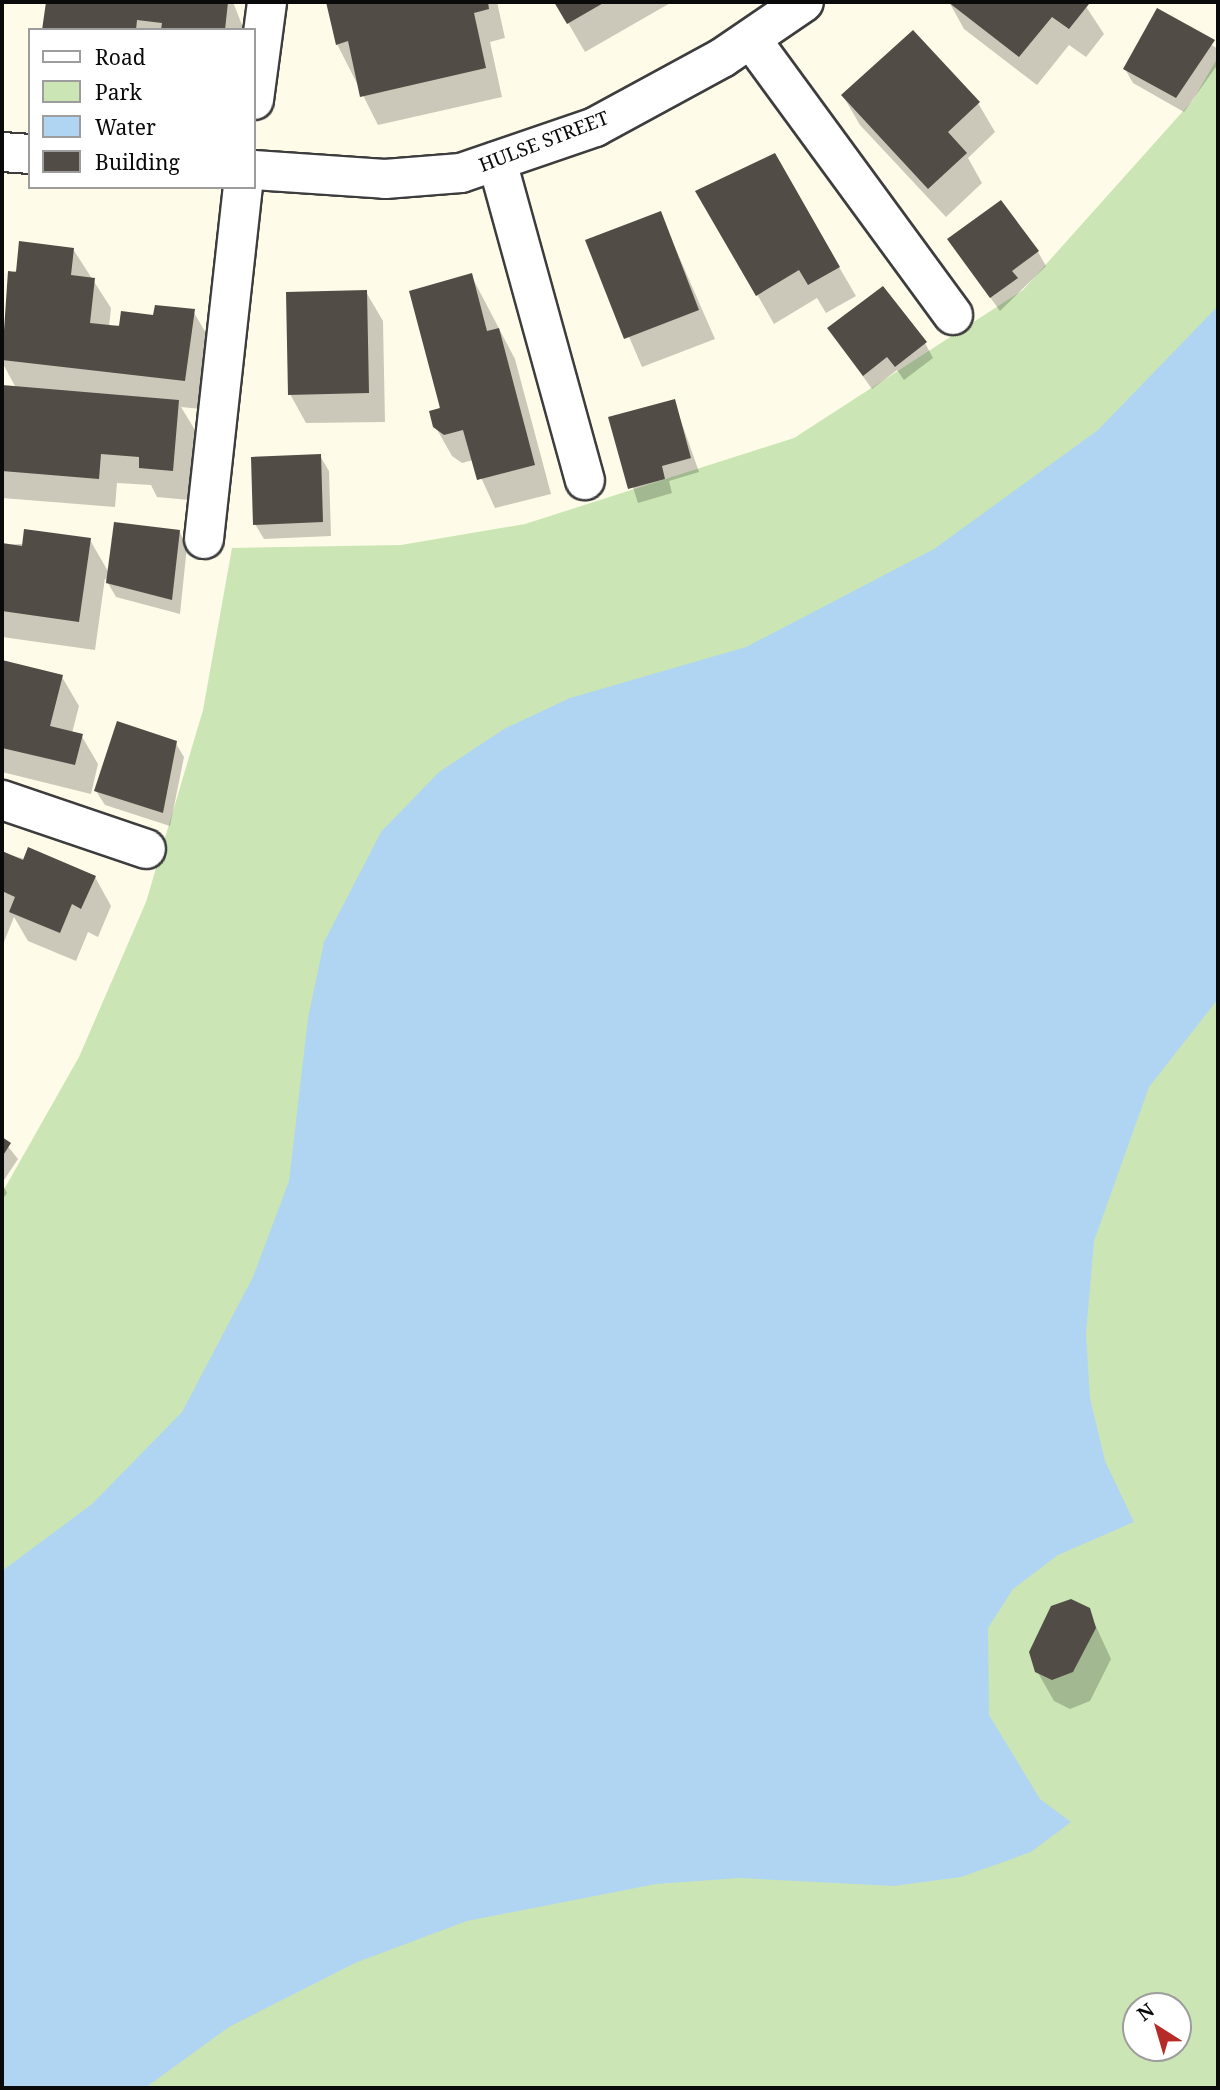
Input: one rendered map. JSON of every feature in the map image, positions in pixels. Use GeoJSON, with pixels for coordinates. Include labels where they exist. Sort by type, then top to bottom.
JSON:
{"type":"FeatureCollection","features":[{"type":"Feature","properties":{"kind":"street"},"geometry":{"type":"LineString","coordinates":[[256,85],[267,2]]}},
{"type":"Feature","properties":{"kind":"street","name":"HULSE STREET"},"geometry":{"type":"LineString","coordinates":[[256,170],[385,179],[461,173],[595,127],[751,39],[804,2]]}},
{"type":"Feature","properties":{"kind":"street"},"geometry":{"type":"LineString","coordinates":[[751,39],[953,315]]}},
{"type":"Feature","properties":{"kind":"street"},"geometry":{"type":"LineString","coordinates":[[2,152],[28,154]]}},
{"type":"Feature","properties":{"kind":"street"},"geometry":{"type":"LineString","coordinates":[[496,161],[584,480]]}},
{"type":"Feature","properties":{"kind":"street"},"geometry":{"type":"LineString","coordinates":[[204,539],[243,189]]}},
{"type":"Feature","properties":{"kind":"street"},"geometry":{"type":"LineString","coordinates":[[2,800],[146,849]]}},
{"type":"Feature","properties":{"kind":"green space"},"geometry":{"type":"Polygon","coordinates":[[[1218,57],[1218,2088],[2,2088],[2,1193],[79,1057],[146,902],[203,710],[232,548],[401,545],[525,524],[794,438],[1023,290],[1193,100],[1218,57]]]}},
{"type":"Feature","properties":{"kind":"water"},"geometry":{"type":"Polygon","coordinates":[[[1218,306],[1218,999],[1149,1087],[1094,1241],[1086,1334],[1090,1398],[1105,1461],[1134,1522],[1058,1555],[1013,1589],[988,1628],[989,1715],[1040,1799],[1071,1822],[1031,1852],[961,1877],[894,1886],[740,1878],[656,1884],[467,1921],[355,1963],[229,2027],[145,2088],[2,2088],[2,1571],[92,1504],[182,1412],[253,1277],[289,1181],[308,1018],[324,942],[381,832],[439,772],[504,729],[570,698],[746,647],[934,549],[1098,430],[1218,306]]]}},
{"type":"Feature","properties":{"kind":"building"},"geometry":{"type":"Polygon","coordinates":[[[46,2],[228,2],[225,28],[161,28],[162,23],[137,20],[136,28],[42,28],[46,2]]]}},
{"type":"Feature","properties":{"kind":"building"},"geometry":{"type":"Polygon","coordinates":[[[326,2],[488,2],[489,9],[474,13],[486,68],[360,97],[348,41],[336,45],[326,2]]]}},
{"type":"Feature","properties":{"kind":"building"},"geometry":{"type":"Polygon","coordinates":[[[554,2],[605,2],[567,24],[554,2]]]}},
{"type":"Feature","properties":{"kind":"building"},"geometry":{"type":"Polygon","coordinates":[[[948,2],[1089,4],[1069,29],[1052,17],[1019,57],[948,2]]]}},
{"type":"Feature","properties":{"kind":"building"},"geometry":{"type":"Polygon","coordinates":[[[1157,8],[1215,40],[1176,98],[1123,69],[1157,8]]]}},
{"type":"Feature","properties":{"kind":"building"},"geometry":{"type":"Polygon","coordinates":[[[913,30],[980,102],[948,132],[967,153],[928,189],[841,95],[913,30]]]}},
{"type":"Feature","properties":{"kind":"building"},"geometry":{"type":"Polygon","coordinates":[[[775,153],[840,267],[808,285],[799,270],[756,296],[695,191],[775,153]]]}},
{"type":"Feature","properties":{"kind":"building"},"geometry":{"type":"Polygon","coordinates":[[[1001,200],[1039,251],[1012,271],[1018,278],[990,298],[947,239],[1001,200]]]}},
{"type":"Feature","properties":{"kind":"building"},"geometry":{"type":"Polygon","coordinates":[[[661,211],[699,310],[624,339],[585,240],[661,211]]]}},
{"type":"Feature","properties":{"kind":"building"},"geometry":{"type":"Polygon","coordinates":[[[19,241],[74,248],[71,275],[95,278],[90,323],[119,326],[121,311],[153,315],[155,305],[195,309],[185,381],[2,360],[8,271],[16,272],[19,241]]]}},
{"type":"Feature","properties":{"kind":"building"},"geometry":{"type":"Polygon","coordinates":[[[472,273],[487,331],[499,328],[535,465],[477,480],[463,430],[444,435],[433,427],[429,411],[440,408],[409,291],[472,273]]]}},
{"type":"Feature","properties":{"kind":"building"},"geometry":{"type":"Polygon","coordinates":[[[883,286],[927,342],[895,367],[887,357],[863,376],[827,328],[883,286]]]}},
{"type":"Feature","properties":{"kind":"building"},"geometry":{"type":"Polygon","coordinates":[[[367,290],[369,393],[288,395],[286,292],[367,290]]]}},
{"type":"Feature","properties":{"kind":"building"},"geometry":{"type":"Polygon","coordinates":[[[2,385],[179,400],[173,471],[139,468],[139,457],[101,454],[99,479],[2,471],[2,385]]]}},
{"type":"Feature","properties":{"kind":"building"},"geometry":{"type":"Polygon","coordinates":[[[675,399],[691,458],[662,466],[665,479],[628,489],[608,417],[675,399]]]}},
{"type":"Feature","properties":{"kind":"building"},"geometry":{"type":"Polygon","coordinates":[[[321,454],[323,522],[253,525],[251,457],[321,454]]]}},
{"type":"Feature","properties":{"kind":"building"},"geometry":{"type":"Polygon","coordinates":[[[114,522],[180,530],[172,600],[106,583],[114,522]]]}},
{"type":"Feature","properties":{"kind":"building"},"geometry":{"type":"Polygon","coordinates":[[[24,529],[91,538],[79,622],[2,611],[2,543],[22,546],[24,529]]]}},
{"type":"Feature","properties":{"kind":"building"},"geometry":{"type":"Polygon","coordinates":[[[2,660],[63,675],[50,726],[83,734],[75,765],[2,748],[2,660]]]}},
{"type":"Feature","properties":{"kind":"building"},"geometry":{"type":"Polygon","coordinates":[[[117,721],[177,741],[163,813],[94,791],[117,721]]]}},
{"type":"Feature","properties":{"kind":"building"},"geometry":{"type":"Polygon","coordinates":[[[28,847],[96,876],[81,909],[72,904],[60,933],[9,912],[15,897],[2,891],[2,851],[23,860],[28,847]]]}},
{"type":"Feature","properties":{"kind":"building"},"geometry":{"type":"Polygon","coordinates":[[[2,1137],[11,1143],[2,1157],[2,1137]]]}},
{"type":"Feature","properties":{"kind":"building"},"geometry":{"type":"Polygon","coordinates":[[[1071,1599],[1090,1608],[1096,1628],[1073,1672],[1052,1680],[1035,1672],[1029,1652],[1051,1606],[1071,1599]]]}}]}
